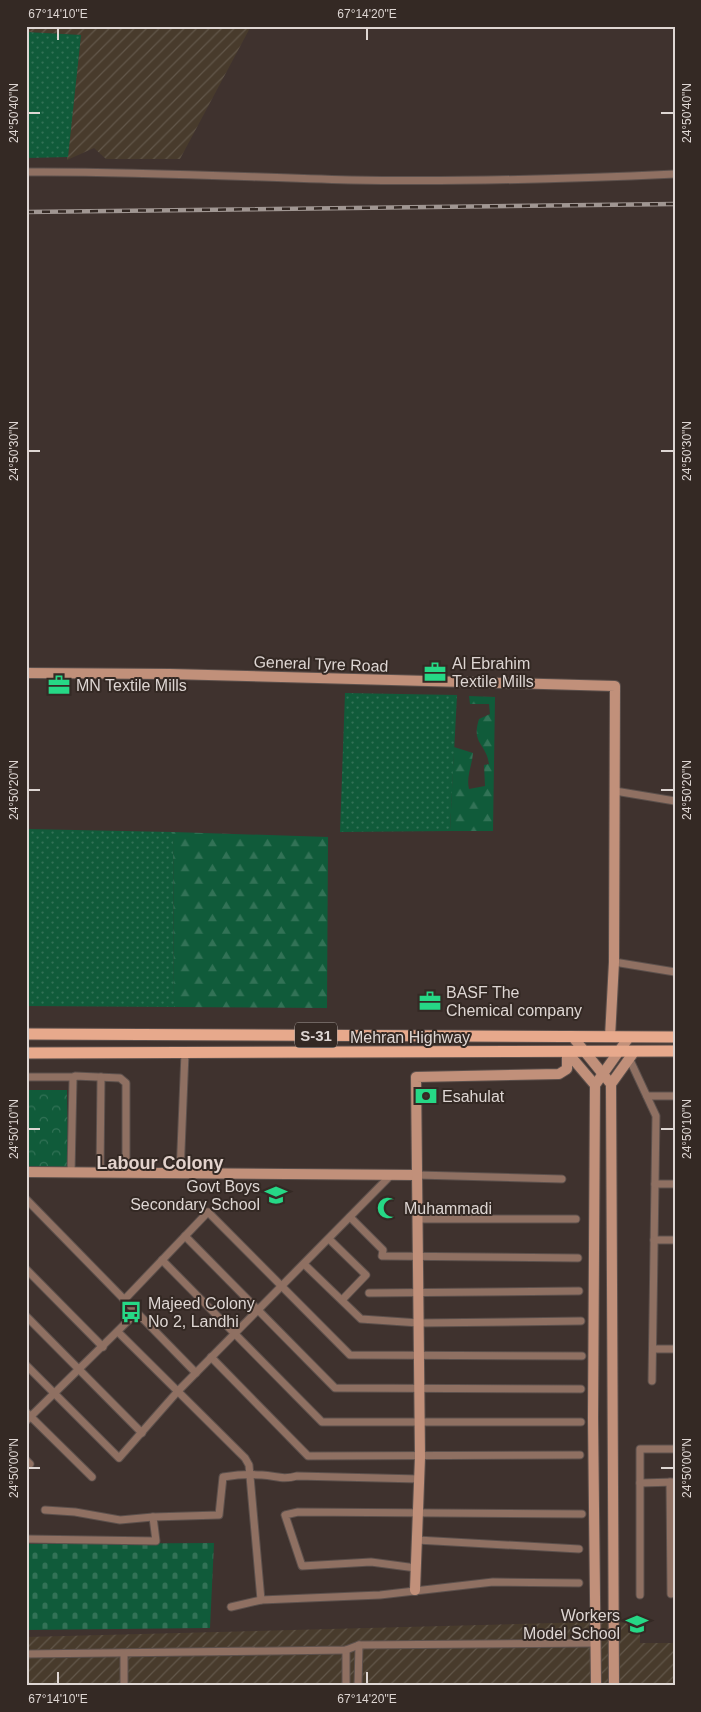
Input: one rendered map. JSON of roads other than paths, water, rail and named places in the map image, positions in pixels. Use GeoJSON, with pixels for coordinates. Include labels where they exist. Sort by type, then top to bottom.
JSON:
{"type":"FeatureCollection","features":[{"type":"Feature","properties":{"kind":"main road","name":"Mehran Highway"},"geometry":{"type":"LineString","coordinates":[[26,1034],[675,1037]]}},
{"type":"Feature","properties":{"kind":"main road","name":"Mehran Highway"},"geometry":{"type":"LineString","coordinates":[[26,1053],[618,1052],[632,1055],[675,1051]]}},
{"type":"Feature","properties":{"kind":"street"},"geometry":{"type":"LineString","coordinates":[[26,172],[92,171],[372,180],[532,180],[675,174]]}},
{"type":"Feature","properties":{"kind":"street","name":"General Tyre Road"},"geometry":{"type":"LineString","coordinates":[[26,673],[170,674],[615,686],[615,791]]}},
{"type":"Feature","properties":{"kind":"street"},"geometry":{"type":"LineString","coordinates":[[610,1037],[614,962],[615,791],[675,801]]}},
{"type":"Feature","properties":{"kind":"street"},"geometry":{"type":"LineString","coordinates":[[614,962],[675,972]]}},
{"type":"Feature","properties":{"kind":"street"},"geometry":{"type":"LineString","coordinates":[[572,1036],[610,1084]]}},
{"type":"Feature","properties":{"kind":"street"},"geometry":{"type":"LineString","coordinates":[[596,1686],[593,1418],[595,1085],[628,1037]]}},
{"type":"Feature","properties":{"kind":"street"},"geometry":{"type":"LineString","coordinates":[[568,1052],[595,1085]]}},
{"type":"Feature","properties":{"kind":"street"},"geometry":{"type":"LineString","coordinates":[[415,1590],[420,1457],[416,1077],[559,1074],[567,1069],[568,1052]]}},
{"type":"Feature","properties":{"kind":"street"},"geometry":{"type":"LineString","coordinates":[[180,1174],[185,1054]]}},
{"type":"Feature","properties":{"kind":"street"},"geometry":{"type":"LineString","coordinates":[[614,1686],[610,1084],[632,1055]]}},
{"type":"Feature","properties":{"kind":"street"},"geometry":{"type":"LineString","coordinates":[[632,1055],[656,1116],[652,1381]]}},
{"type":"Feature","properties":{"kind":"street"},"geometry":{"type":"LineString","coordinates":[[26,1077],[120,1078],[126,1083],[126,1173]]}},
{"type":"Feature","properties":{"kind":"street"},"geometry":{"type":"LineString","coordinates":[[71,1173],[74,1077]]}},
{"type":"Feature","properties":{"kind":"street"},"geometry":{"type":"LineString","coordinates":[[100,1173],[101,1077]]}},
{"type":"Feature","properties":{"kind":"street"},"geometry":{"type":"LineString","coordinates":[[648,1096],[675,1096]]}},
{"type":"Feature","properties":{"kind":"street"},"geometry":{"type":"LineString","coordinates":[[26,1172],[391,1175],[562,1179]]}},
{"type":"Feature","properties":{"kind":"street"},"geometry":{"type":"LineString","coordinates":[[26,1365],[119,1458],[178,1391],[391,1175]]}},
{"type":"Feature","properties":{"kind":"street"},"geometry":{"type":"LineString","coordinates":[[655,1184],[675,1184]]}},
{"type":"Feature","properties":{"kind":"street"},"geometry":{"type":"LineString","coordinates":[[26,1200],[196,1373]]}},
{"type":"Feature","properties":{"kind":"street"},"geometry":{"type":"LineString","coordinates":[[124,1300],[208,1212],[350,1355],[582,1356]]}},
{"type":"Feature","properties":{"kind":"street"},"geometry":{"type":"LineString","coordinates":[[350,1217],[383,1250],[382,1256],[578,1258]]}},
{"type":"Feature","properties":{"kind":"street"},"geometry":{"type":"LineString","coordinates":[[418,1219],[576,1219]]}},
{"type":"Feature","properties":{"kind":"street"},"geometry":{"type":"LineString","coordinates":[[185,1236],[335,1388],[581,1389]]}},
{"type":"Feature","properties":{"kind":"street"},"geometry":{"type":"LineString","coordinates":[[329,1239],[366,1275],[343,1300]]}},
{"type":"Feature","properties":{"kind":"street"},"geometry":{"type":"LineString","coordinates":[[654,1240],[675,1240]]}},
{"type":"Feature","properties":{"kind":"street"},"geometry":{"type":"LineString","coordinates":[[162,1260],[322,1422],[581,1422]]}},
{"type":"Feature","properties":{"kind":"street"},"geometry":{"type":"LineString","coordinates":[[304,1264],[361,1319],[419,1322],[581,1321]]}},
{"type":"Feature","properties":{"kind":"street"},"geometry":{"type":"LineString","coordinates":[[26,1269],[103,1346]]}},
{"type":"Feature","properties":{"kind":"street"},"geometry":{"type":"LineString","coordinates":[[369,1293],[579,1291]]}},
{"type":"Feature","properties":{"kind":"street"},"geometry":{"type":"LineString","coordinates":[[92,1477],[28,1417],[79,1370],[136,1313]]}},
{"type":"Feature","properties":{"kind":"street"},"geometry":{"type":"LineString","coordinates":[[26,1316],[142,1433]]}},
{"type":"Feature","properties":{"kind":"street"},"geometry":{"type":"LineString","coordinates":[[118,1332],[245,1458],[250,1466],[261,1600]]}},
{"type":"Feature","properties":{"kind":"street"},"geometry":{"type":"LineString","coordinates":[[653,1349],[675,1349]]}},
{"type":"Feature","properties":{"kind":"street"},"geometry":{"type":"LineString","coordinates":[[212,1357],[308,1456],[580,1455]]}},
{"type":"Feature","properties":{"kind":"street"},"geometry":{"type":"LineString","coordinates":[[640,1595],[640,1449],[675,1449]]}},
{"type":"Feature","properties":{"kind":"street"},"geometry":{"type":"LineString","coordinates":[[45,1510],[75,1512],[120,1520],[219,1515],[223,1477],[250,1474],[268,1475],[281,1479],[297,1476],[419,1479]]}},
{"type":"Feature","properties":{"kind":"street"},"geometry":{"type":"LineString","coordinates":[[640,1483],[672,1482],[671,1594]]}},
{"type":"Feature","properties":{"kind":"street"},"geometry":{"type":"LineString","coordinates":[[416,1568],[371,1562],[302,1566],[285,1515],[298,1512],[582,1514]]}},
{"type":"Feature","properties":{"kind":"street"},"geometry":{"type":"LineString","coordinates":[[26,1539],[156,1541],[153,1517]]}},
{"type":"Feature","properties":{"kind":"street"},"geometry":{"type":"LineString","coordinates":[[417,1540],[579,1549]]}},
{"type":"Feature","properties":{"kind":"street"},"geometry":{"type":"LineString","coordinates":[[231,1607],[261,1600],[380,1595],[493,1582],[579,1583]]}},
{"type":"Feature","properties":{"kind":"street"},"geometry":{"type":"LineString","coordinates":[[26,1654],[346,1650],[359,1646],[596,1643]]}},
{"type":"Feature","properties":{"kind":"street"},"geometry":{"type":"LineString","coordinates":[[358,1686],[359,1646]]}},
{"type":"Feature","properties":{"kind":"street"},"geometry":{"type":"LineString","coordinates":[[346,1650],[346,1686]]}},
{"type":"Feature","properties":{"kind":"street"},"geometry":{"type":"LineString","coordinates":[[124,1654],[124,1686]]}},
{"type":"Feature","properties":{"kind":"railway"},"geometry":{"type":"LineString","coordinates":[[26,212],[675,204]]}},
{"type":"Feature","properties":{"kind":"place","name":"Al Ebrahim Textile Mills"},"geometry":{"type":"Point","coordinates":[435,672]}},
{"type":"Feature","properties":{"kind":"place","name":"MN Textile Mills"},"geometry":{"type":"Point","coordinates":[59,685]}},
{"type":"Feature","properties":{"kind":"place","name":"BASF The Chemical company"},"geometry":{"type":"Point","coordinates":[430,1001]}},
{"type":"Feature","properties":{"kind":"place","name":"Esahulat"},"geometry":{"type":"Point","coordinates":[426,1096]}},
{"type":"Feature","properties":{"kind":"place","name":"Govt Boys Secondary School"},"geometry":{"type":"Point","coordinates":[276,1195]}},
{"type":"Feature","properties":{"kind":"place","name":"Muhammadi"},"geometry":{"type":"Point","coordinates":[388,1208]}},
{"type":"Feature","properties":{"kind":"place","name":"Majeed Colony No 2, Landhi"},"geometry":{"type":"Point","coordinates":[131,1312]}},
{"type":"Feature","properties":{"kind":"place","name":"Workers Model School"},"geometry":{"type":"Point","coordinates":[637,1624]}},
{"type":"Feature","properties":{"kind":"district","name":"Labour Colony"},"geometry":{"type":"Point","coordinates":[160,1163]}}]}
